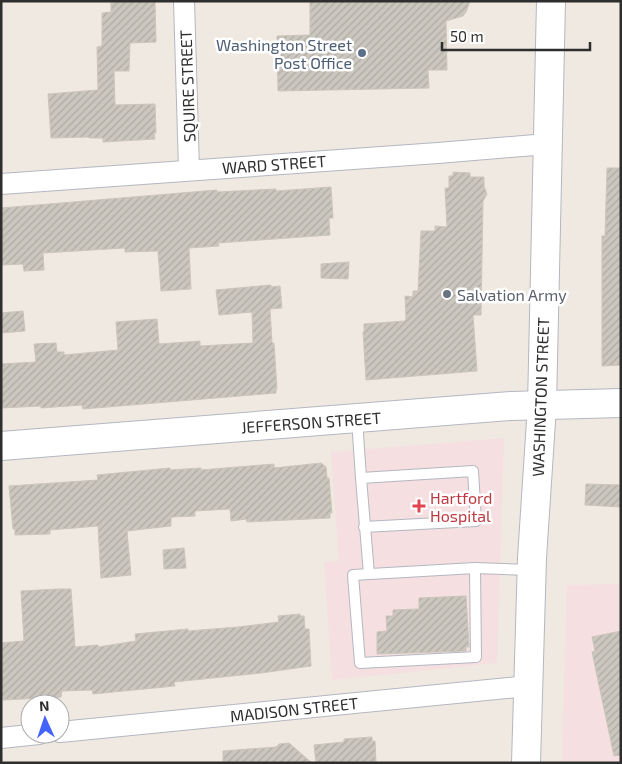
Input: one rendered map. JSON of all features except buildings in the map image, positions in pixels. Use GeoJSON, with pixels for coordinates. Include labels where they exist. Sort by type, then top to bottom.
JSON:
{"type":"FeatureCollection","features":[{"type":"Feature","properties":{"kind":"main road","name":"WASHINGTON STREET"},"geometry":{"type":"LineString","coordinates":[[526,763],[531,570],[542,406],[551,1]]}},
{"type":"Feature","properties":{"kind":"main road","name":"JEFFERSON STREET"},"geometry":{"type":"LineString","coordinates":[[1,446],[511,406],[621,402]]}},
{"type":"Feature","properties":{"kind":"street","name":"SQUIRE STREET"},"geometry":{"type":"LineString","coordinates":[[184,1],[189,170]]}},
{"type":"Feature","properties":{"kind":"street","name":"WARD STREET"},"geometry":{"type":"LineString","coordinates":[[1,184],[547,144]]}},
{"type":"Feature","properties":{"kind":"street","name":"MADISON STREET"},"geometry":{"type":"LineString","coordinates":[[70,731],[528,686]]}},
{"type":"Feature","properties":{"kind":"street"},"geometry":{"type":"LineString","coordinates":[[1,738],[20,736]]}},
{"type":"Feature","properties":{"kind":"lane"},"geometry":{"type":"LineString","coordinates":[[357,418],[369,574]]}},
{"type":"Feature","properties":{"kind":"lane"},"geometry":{"type":"LineString","coordinates":[[361,478],[473,471],[476,521],[364,526]]}},
{"type":"Feature","properties":{"kind":"lane"},"geometry":{"type":"LineString","coordinates":[[475,568],[476,657],[360,663],[353,575],[475,568],[531,570]]}},
{"type":"Feature","properties":{"kind":"shaded area","name":"Hartford Hospital"},"geometry":{"type":"Polygon","coordinates":[[[504,438],[497,663],[332,680],[324,562],[339,561],[331,452],[504,438]]]}},
{"type":"Feature","properties":{"kind":"shaded area"},"geometry":{"type":"Polygon","coordinates":[[[621,584],[621,763],[562,763],[567,585],[621,584]]]}},
{"type":"Feature","properties":{"kind":"place","name":"Washington Street Post Office"},"geometry":{"type":"Point","coordinates":[362,53]}},
{"type":"Feature","properties":{"kind":"place","name":"Salvation Army"},"geometry":{"type":"Point","coordinates":[447,294]}},
{"type":"Feature","properties":{"kind":"place","name":"Hartford Hospital"},"geometry":{"type":"Point","coordinates":[419,506]}}]}
